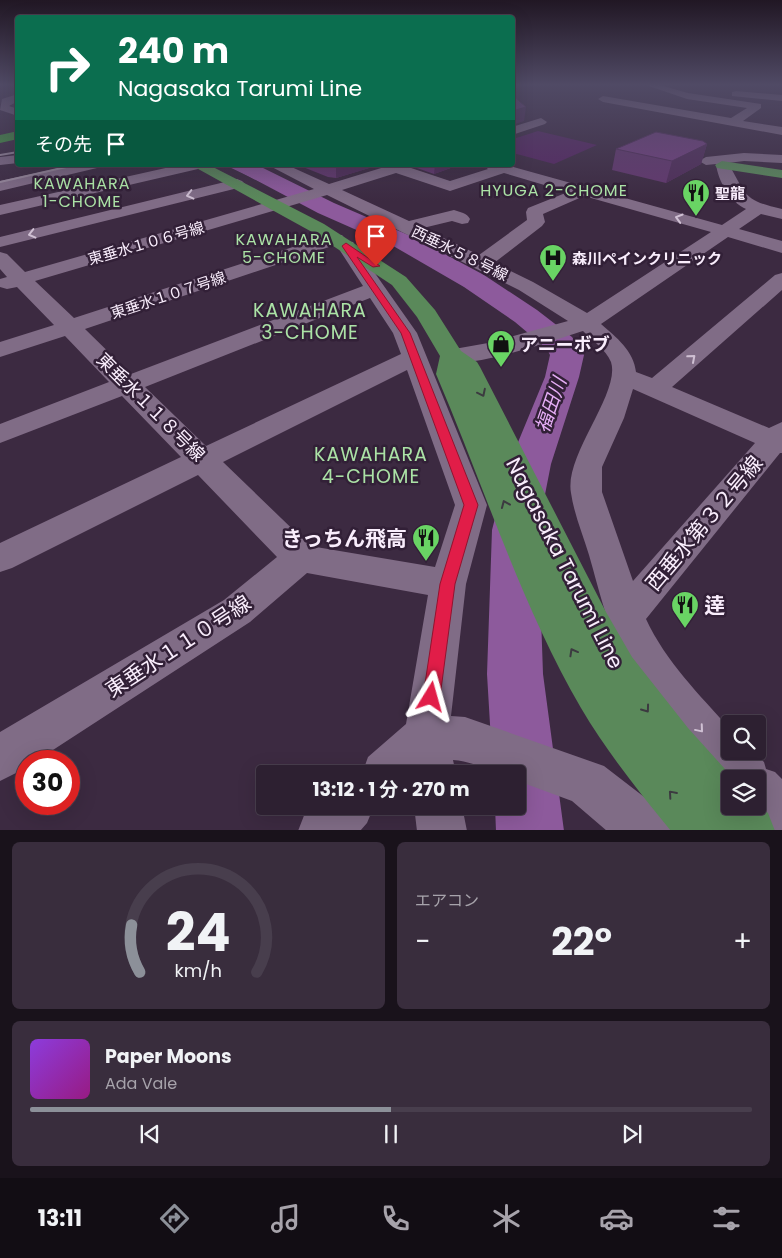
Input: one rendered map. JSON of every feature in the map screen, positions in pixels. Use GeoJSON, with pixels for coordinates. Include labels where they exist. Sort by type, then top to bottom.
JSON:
{"type":"FeatureCollection","features":[{"type":"Feature","properties":{"kind":"highway"},"geometry":{"type":"LineString","coordinates":[[0,139],[15,136]]}},
{"type":"Feature","properties":{"kind":"main road"},"geometry":{"type":"LineString","coordinates":[[722,165],[782,174]]}},
{"type":"Feature","properties":{"kind":"main road"},"geometry":{"type":"LineString","coordinates":[[202,167],[237,184],[284,203],[399,281],[427,315],[452,356]]}},
{"type":"Feature","properties":{"kind":"main road","name":"Nagasaka Tarumi Line"},"geometry":{"type":"LineString","coordinates":[[452,356],[449,374],[492,444],[562,632],[607,682],[672,744],[731,812],[770,811]]}},
{"type":"Feature","properties":{"kind":"main road","name":"Nagasaka Tarumi Line"},"geometry":{"type":"LineString","coordinates":[[607,682],[645,762],[704,830]]}},
{"type":"Feature","properties":{"kind":"street"},"geometry":{"type":"LineString","coordinates":[[515,130],[536,124]]}},
{"type":"Feature","properties":{"kind":"street"},"geometry":{"type":"LineString","coordinates":[[747,124],[776,128]]}},
{"type":"Feature","properties":{"kind":"street"},"geometry":{"type":"LineString","coordinates":[[741,136],[776,128]]}},
{"type":"Feature","properties":{"kind":"street"},"geometry":{"type":"LineString","coordinates":[[712,144],[704,160],[744,157],[782,159]]}},
{"type":"Feature","properties":{"kind":"street"},"geometry":{"type":"LineString","coordinates":[[0,161],[15,159]]}},
{"type":"Feature","properties":{"kind":"street"},"geometry":{"type":"LineString","coordinates":[[722,165],[739,199],[758,209],[782,214]]}},
{"type":"Feature","properties":{"kind":"street"},"geometry":{"type":"LineString","coordinates":[[0,186],[83,167]]}},
{"type":"Feature","properties":{"kind":"street"},"geometry":{"type":"LineString","coordinates":[[0,210],[189,167]]}},
{"type":"Feature","properties":{"kind":"street","name":"西垂水５８号線"},"geometry":{"type":"LineString","coordinates":[[285,167],[324,191],[407,227],[526,286],[612,346],[623,362],[624,376]]}},
{"type":"Feature","properties":{"kind":"street"},"geometry":{"type":"LineString","coordinates":[[401,167],[450,186],[496,167],[782,247]]}},
{"type":"Feature","properties":{"kind":"street","name":"東垂水１０６号線"},"geometry":{"type":"LineString","coordinates":[[11,282],[401,167]]}},
{"type":"Feature","properties":{"kind":"street"},"geometry":{"type":"LineString","coordinates":[[24,180],[48,199]]}},
{"type":"Feature","properties":{"kind":"street"},"geometry":{"type":"LineString","coordinates":[[0,242],[237,184]]}},
{"type":"Feature","properties":{"kind":"street"},"geometry":{"type":"LineString","coordinates":[[481,263],[536,222],[534,212],[582,191]]}},
{"type":"Feature","properties":{"kind":"street"},"geometry":{"type":"LineString","coordinates":[[407,227],[454,218],[426,208]]}},
{"type":"Feature","properties":{"kind":"street"},"geometry":{"type":"LineString","coordinates":[[452,356],[490,350],[582,325],[758,209]]}},
{"type":"Feature","properties":{"kind":"street"},"geometry":{"type":"LineString","coordinates":[[341,242],[406,333],[471,505],[448,584],[441,749]]}},
{"type":"Feature","properties":{"kind":"street","name":"東垂水１０７号線"},"geometry":{"type":"LineString","coordinates":[[0,350],[341,242]]}},
{"type":"Feature","properties":{"kind":"street","name":"東垂水１１８号線"},"geometry":{"type":"LineString","coordinates":[[0,258],[11,282],[71,328],[300,558]]}},
{"type":"Feature","properties":{"kind":"street"},"geometry":{"type":"LineString","coordinates":[[655,390],[782,279]]}},
{"type":"Feature","properties":{"kind":"street"},"geometry":{"type":"LineString","coordinates":[[0,434],[374,289]]}},
{"type":"Feature","properties":{"kind":"street"},"geometry":{"type":"LineString","coordinates":[[0,558],[414,357]]}},
{"type":"Feature","properties":{"kind":"street"},"geometry":{"type":"LineString","coordinates":[[738,770],[720,752],[662,683],[642,655],[626,616],[586,492],[587,467],[610,418],[624,376],[779,438]]}},
{"type":"Feature","properties":{"kind":"street","name":"西垂水第３２号線"},"geometry":{"type":"LineString","coordinates":[[626,616],[779,438]]}},
{"type":"Feature","properties":{"kind":"street"},"geometry":{"type":"LineString","coordinates":[[300,558],[448,584]]}},
{"type":"Feature","properties":{"kind":"street","name":"東垂水１１０号線"},"geometry":{"type":"LineString","coordinates":[[0,758],[237,611],[300,558]]}},
{"type":"Feature","properties":{"kind":"street"},"geometry":{"type":"LineString","coordinates":[[405,765],[441,749],[587,783],[647,830]]}},
{"type":"Feature","properties":{"kind":"street"},"geometry":{"type":"LineString","coordinates":[[323,830],[340,815]]}},
{"type":"Feature","properties":{"kind":"street"},"geometry":{"type":"LineString","coordinates":[[440,815],[442,830]]}},
{"type":"Feature","properties":{"kind":"shaded area"},"geometry":{"type":"Polygon","coordinates":[[[538,131],[597,145],[554,164],[515,154],[515,138],[538,131]]]}},
{"type":"Feature","properties":{"kind":"shaded area"},"geometry":{"type":"Polygon","coordinates":[[[229,167],[255,167],[301,190],[288,195],[229,167]]]}},
{"type":"Feature","properties":{"kind":"building"},"geometry":{"type":"Polygon","coordinates":[[[656,132],[703,141],[707,144],[672,161],[616,149],[656,132]]]}},
{"type":"Feature","properties":{"kind":"waterway","name":"福田川"},"geometry":{"type":"LineString","coordinates":[[246,167],[326,208],[404,242],[474,281],[526,316],[561,344],[567,355],[562,377],[530,464],[515,530],[515,674],[530,830]]}},
{"type":"Feature","properties":{"kind":"railway"},"geometry":{"type":"LineString","coordinates":[[0,155],[15,152]]}},
{"type":"Feature","properties":{"kind":"railway"},"geometry":{"type":"LineString","coordinates":[[0,182],[66,167]]}},
{"type":"Feature","properties":{"kind":"place","name":"聖龍"},"geometry":{"type":"Point","coordinates":[696,217]}},
{"type":"Feature","properties":{"kind":"place","name":"森川ペインクリニック"},"geometry":{"type":"Point","coordinates":[553,282]}},
{"type":"Feature","properties":{"kind":"place","name":"アニーボブ"},"geometry":{"type":"Point","coordinates":[501,368]}},
{"type":"Feature","properties":{"kind":"place","name":"きっちん飛高"},"geometry":{"type":"Point","coordinates":[426,562]}},
{"type":"Feature","properties":{"kind":"place","name":"逹"},"geometry":{"type":"Point","coordinates":[685,629]}},
{"type":"Feature","properties":{"kind":"district","name":"HYUGA 2-CHOME"},"geometry":{"type":"Point","coordinates":[554,190]}},
{"type":"Feature","properties":{"kind":"district","name":"KAWAHARA 1-CHOME"},"geometry":{"type":"Point","coordinates":[82,192]}},
{"type":"Feature","properties":{"kind":"district","name":"KAWAHARA 5-CHOME"},"geometry":{"type":"Point","coordinates":[284,248]}},
{"type":"Feature","properties":{"kind":"district","name":"KAWAHARA 3-CHOME"},"geometry":{"type":"Point","coordinates":[310,321]}},
{"type":"Feature","properties":{"kind":"district","name":"KAWAHARA 4-CHOME"},"geometry":{"type":"Point","coordinates":[371,465]}},
{"type":"Feature","properties":{"kind":"route"},"geometry":{"type":"LineString","coordinates":[[376,266],[346,246],[406,333],[471,505],[448,584],[431,697]]}}]}
